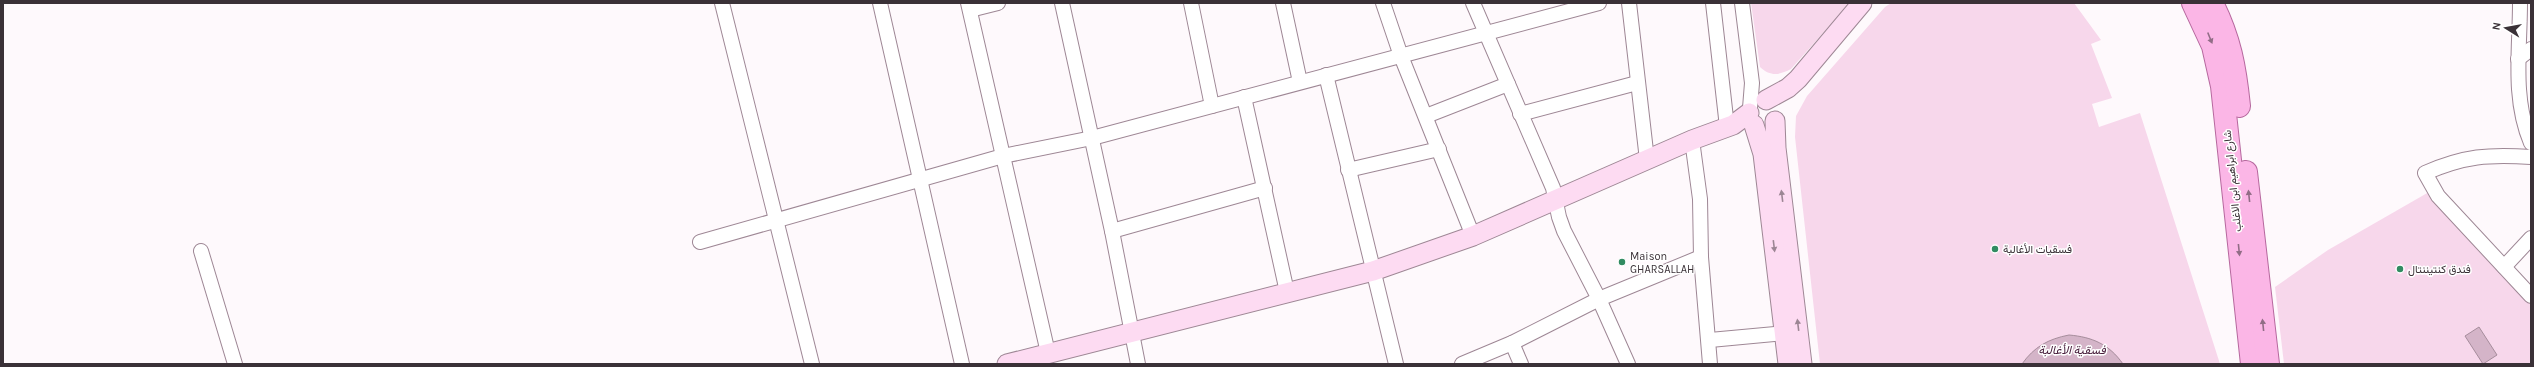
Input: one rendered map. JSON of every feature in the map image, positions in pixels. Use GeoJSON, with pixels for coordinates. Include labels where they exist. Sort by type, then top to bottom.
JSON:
{"type":"FeatureCollection","features":[{"type":"Feature","properties":{"kind":"main road","name":"شارع ابراهيم ابن الاغلب"},"geometry":{"type":"LineString","coordinates":[[2193,3],[2213,46],[2222,86],[2252,364]]}},
{"type":"Feature","properties":{"kind":"main road","name":"شارع ابراهيم ابن الاغلب"},"geometry":{"type":"LineString","coordinates":[[2212,3],[2225,30],[2234,60],[2268,364]]}},
{"type":"Feature","properties":{"kind":"street"},"geometry":{"type":"LineString","coordinates":[[722,3],[812,364]]}},
{"type":"Feature","properties":{"kind":"street"},"geometry":{"type":"LineString","coordinates":[[880,3],[962,364]]}},
{"type":"Feature","properties":{"kind":"street"},"geometry":{"type":"LineString","coordinates":[[998,3],[969,6],[1048,353]]}},
{"type":"Feature","properties":{"kind":"street"},"geometry":{"type":"LineString","coordinates":[[1062,3],[1112,231],[1138,364]]}},
{"type":"Feature","properties":{"kind":"street"},"geometry":{"type":"LineString","coordinates":[[1192,3],[1212,106]]}},
{"type":"Feature","properties":{"kind":"street"},"geometry":{"type":"LineString","coordinates":[[1283,3],[1300,82]]}},
{"type":"Feature","properties":{"kind":"street"},"geometry":{"type":"LineString","coordinates":[[1383,3],[1401,56],[1473,236]]}},
{"type":"Feature","properties":{"kind":"street"},"geometry":{"type":"LineString","coordinates":[[1473,3],[1553,188],[1559,217],[1564,230],[1599,299],[1628,364]]}},
{"type":"Feature","properties":{"kind":"street"},"geometry":{"type":"LineString","coordinates":[[700,242],[1003,156],[1092,138],[1599,3]]}},
{"type":"Feature","properties":{"kind":"street"},"geometry":{"type":"LineString","coordinates":[[1629,3],[1647,160]]}},
{"type":"Feature","properties":{"kind":"street"},"geometry":{"type":"LineString","coordinates":[[1714,3],[1730,126]]}},
{"type":"Feature","properties":{"kind":"street"},"geometry":{"type":"LineString","coordinates":[[1742,3],[1763,154],[1788,364]]}},
{"type":"Feature","properties":{"kind":"street"},"geometry":{"type":"LineString","coordinates":[[1006,364],[1373,270],[1473,236],[1692,140],[1730,126],[1756,111],[1798,79],[1862,3]]}},
{"type":"Feature","properties":{"kind":"street"},"geometry":{"type":"LineString","coordinates":[[2520,3],[2518,59],[2520,102],[2531,143]]}},
{"type":"Feature","properties":{"kind":"street"},"geometry":{"type":"LineString","coordinates":[[2518,59],[2531,49]]}},
{"type":"Feature","properties":{"kind":"street"},"geometry":{"type":"LineString","coordinates":[[1326,76],[1396,364]]}},
{"type":"Feature","properties":{"kind":"street"},"geometry":{"type":"LineString","coordinates":[[1756,111],[1768,127],[1776,119],[1798,79]]}},
{"type":"Feature","properties":{"kind":"street"},"geometry":{"type":"LineString","coordinates":[[1520,114],[1637,83]]}},
{"type":"Feature","properties":{"kind":"street"},"geometry":{"type":"LineString","coordinates":[[1426,116],[1508,84]]}},
{"type":"Feature","properties":{"kind":"street"},"geometry":{"type":"LineString","coordinates":[[1244,97],[1287,292]]}},
{"type":"Feature","properties":{"kind":"street"},"geometry":{"type":"LineString","coordinates":[[1776,119],[1776,143],[1802,364]]}},
{"type":"Feature","properties":{"kind":"street"},"geometry":{"type":"LineString","coordinates":[[1692,140],[1700,199],[1701,257],[1710,340],[1710,364]]}},
{"type":"Feature","properties":{"kind":"street"},"geometry":{"type":"LineString","coordinates":[[1348,170],[1438,149]]}},
{"type":"Feature","properties":{"kind":"street"},"geometry":{"type":"LineString","coordinates":[[2531,157],[2494,154],[2449,163],[2425,173],[2438,196],[2531,296]]}},
{"type":"Feature","properties":{"kind":"street"},"geometry":{"type":"LineString","coordinates":[[1112,231],[1265,188]]}},
{"type":"Feature","properties":{"kind":"street"},"geometry":{"type":"LineString","coordinates":[[2504,266],[2531,238]]}},
{"type":"Feature","properties":{"kind":"street"},"geometry":{"type":"LineString","coordinates":[[201,251],[235,364]]}},
{"type":"Feature","properties":{"kind":"street"},"geometry":{"type":"LineString","coordinates":[[1462,364],[1512,343],[1599,299],[1701,257]]}},
{"type":"Feature","properties":{"kind":"street"},"geometry":{"type":"LineString","coordinates":[[1710,340],[1785,333]]}},
{"type":"Feature","properties":{"kind":"street"},"geometry":{"type":"LineString","coordinates":[[1512,343],[1521,364]]}},
{"type":"Feature","properties":{"kind":"shaded area"},"geometry":{"type":"Polygon","coordinates":[[[1751,3],[1850,3],[1791,69],[1779,74],[1771,74],[1760,67],[1751,3]]]}},
{"type":"Feature","properties":{"kind":"shaded area","name":"فسقيات الأغالبة"},"geometry":{"type":"Polygon","coordinates":[[[1891,3],[2074,3],[2101,40],[2091,44],[2112,98],[2092,104],[2099,127],[2140,113],[2220,364],[1820,364],[1795,137],[1796,116],[1807,96],[1885,7],[1891,3]]]}},
{"type":"Feature","properties":{"kind":"shaded area","name":"فندق كنتيننتال"},"geometry":{"type":"Polygon","coordinates":[[[2429,192],[2531,305],[2531,364],[2284,364],[2275,287],[2328,250],[2429,192]]]}},
{"type":"Feature","properties":{"kind":"water"},"geometry":{"type":"Polygon","coordinates":[[[2479,327],[2497,355],[2483,364],[2465,336],[2479,327]]]}},
{"type":"Feature","properties":{"kind":"water","name":"فسقية الأغالبة"},"geometry":{"type":"Polygon","coordinates":[[[2069,335],[2093,340],[2099,343],[2112,351],[2123,364],[2022,364],[2031,353],[2048,341],[2069,335]]]}},
{"type":"Feature","properties":{"kind":"place","name":"فسقيات الأغالبة"},"geometry":{"type":"Point","coordinates":[1995,249]}},
{"type":"Feature","properties":{"kind":"place","name":"Maison GHARSALLAH"},"geometry":{"type":"Point","coordinates":[1622,262]}},
{"type":"Feature","properties":{"kind":"place","name":"فندق كنتيننتال"},"geometry":{"type":"Point","coordinates":[2400,269]}}]}
